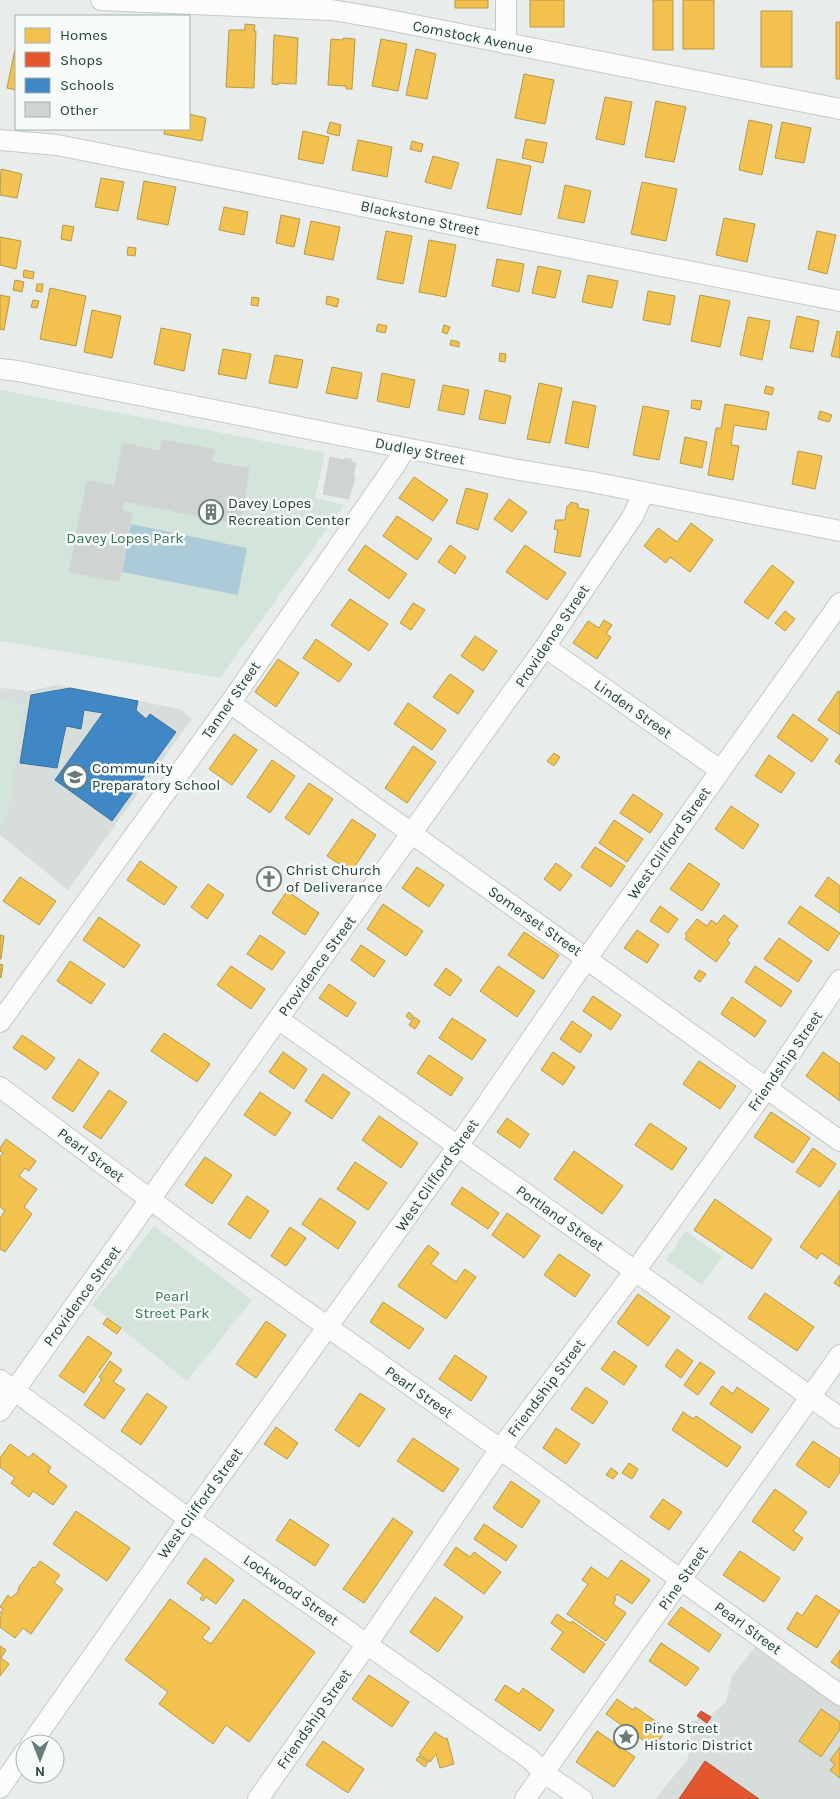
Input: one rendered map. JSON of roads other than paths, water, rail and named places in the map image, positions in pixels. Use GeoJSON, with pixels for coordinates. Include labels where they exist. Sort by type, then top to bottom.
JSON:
{"type":"FeatureCollection","features":[{"type":"Feature","properties":{"kind":"street","name":"Comstock Avenue"},"geometry":{"type":"LineString","coordinates":[[101,0],[332,10],[840,109]]}},
{"type":"Feature","properties":{"kind":"street"},"geometry":{"type":"LineString","coordinates":[[506,0],[506,44]]}},
{"type":"Feature","properties":{"kind":"street","name":"Blackstone Street"},"geometry":{"type":"LineString","coordinates":[[0,140],[57,145],[840,301]]}},
{"type":"Feature","properties":{"kind":"street","name":"Dudley Street"},"geometry":{"type":"LineString","coordinates":[[0,369],[37,374],[405,448],[644,492],[840,531]]}},
{"type":"Feature","properties":{"kind":"street","name":"Tanner Street"},"geometry":{"type":"LineString","coordinates":[[0,1022],[230,703],[405,448]]}},
{"type":"Feature","properties":{"kind":"street","name":"Providence Street"},"geometry":{"type":"LineString","coordinates":[[0,1411],[7,1385],[150,1200],[545,648],[632,516],[644,492]]}},
{"type":"Feature","properties":{"kind":"street","name":"West Clifford Street"},"geometry":{"type":"LineString","coordinates":[[38,1734],[189,1519],[458,1146],[587,958],[840,603]]}},
{"type":"Feature","properties":{"kind":"street","name":"Linden Street"},"geometry":{"type":"LineString","coordinates":[[545,648],[720,770]]}},
{"type":"Feature","properties":{"kind":"street","name":"Somerset Street"},"geometry":{"type":"LineString","coordinates":[[230,703],[840,1141]]}},
{"type":"Feature","properties":{"kind":"street","name":"Friendship Street"},"geometry":{"type":"LineString","coordinates":[[258,1799],[367,1644],[500,1449],[635,1271],[766,1089],[840,980]]}},
{"type":"Feature","properties":{"kind":"street","name":"Portland Street"},"geometry":{"type":"LineString","coordinates":[[278,1020],[840,1418]]}},
{"type":"Feature","properties":{"kind":"street","name":"Pearl Street"},"geometry":{"type":"LineString","coordinates":[[0,1087],[150,1200],[327,1328],[500,1449],[840,1695]]}},
{"type":"Feature","properties":{"kind":"street","name":"Pine Street"},"geometry":{"type":"LineString","coordinates":[[525,1799],[840,1355]]}},
{"type":"Feature","properties":{"kind":"street","name":"Lockwood Street"},"geometry":{"type":"LineString","coordinates":[[7,1385],[189,1519],[530,1759],[544,1773],[582,1799]]}},
{"type":"Feature","properties":{"kind":"street"},"geometry":{"type":"LineString","coordinates":[[0,1788],[15,1766]]}},
{"type":"Feature","properties":{"kind":"water"},"geometry":{"type":"Polygon","coordinates":[[[131,524],[247,548],[238,595],[122,572],[131,524]]]}},
{"type":"Feature","properties":{"kind":"place","name":"Davey Lopes Recreation Center"},"geometry":{"type":"Point","coordinates":[211,512]}},
{"type":"Feature","properties":{"kind":"place","name":"Community Preparatory School"},"geometry":{"type":"Point","coordinates":[75,777]}},
{"type":"Feature","properties":{"kind":"place","name":"Christ Church of Deliverance"},"geometry":{"type":"Point","coordinates":[269,879]}},
{"type":"Feature","properties":{"kind":"place","name":"Pine Street Historic District"},"geometry":{"type":"Point","coordinates":[626,1737]}},
{"type":"Feature","properties":{"kind":"park label","name":"Davey Lopes Park"},"geometry":{"type":"Point","coordinates":[125,538]}},
{"type":"Feature","properties":{"kind":"park label","name":"Pearl Street Park"},"geometry":{"type":"Point","coordinates":[172,1304]}}]}
